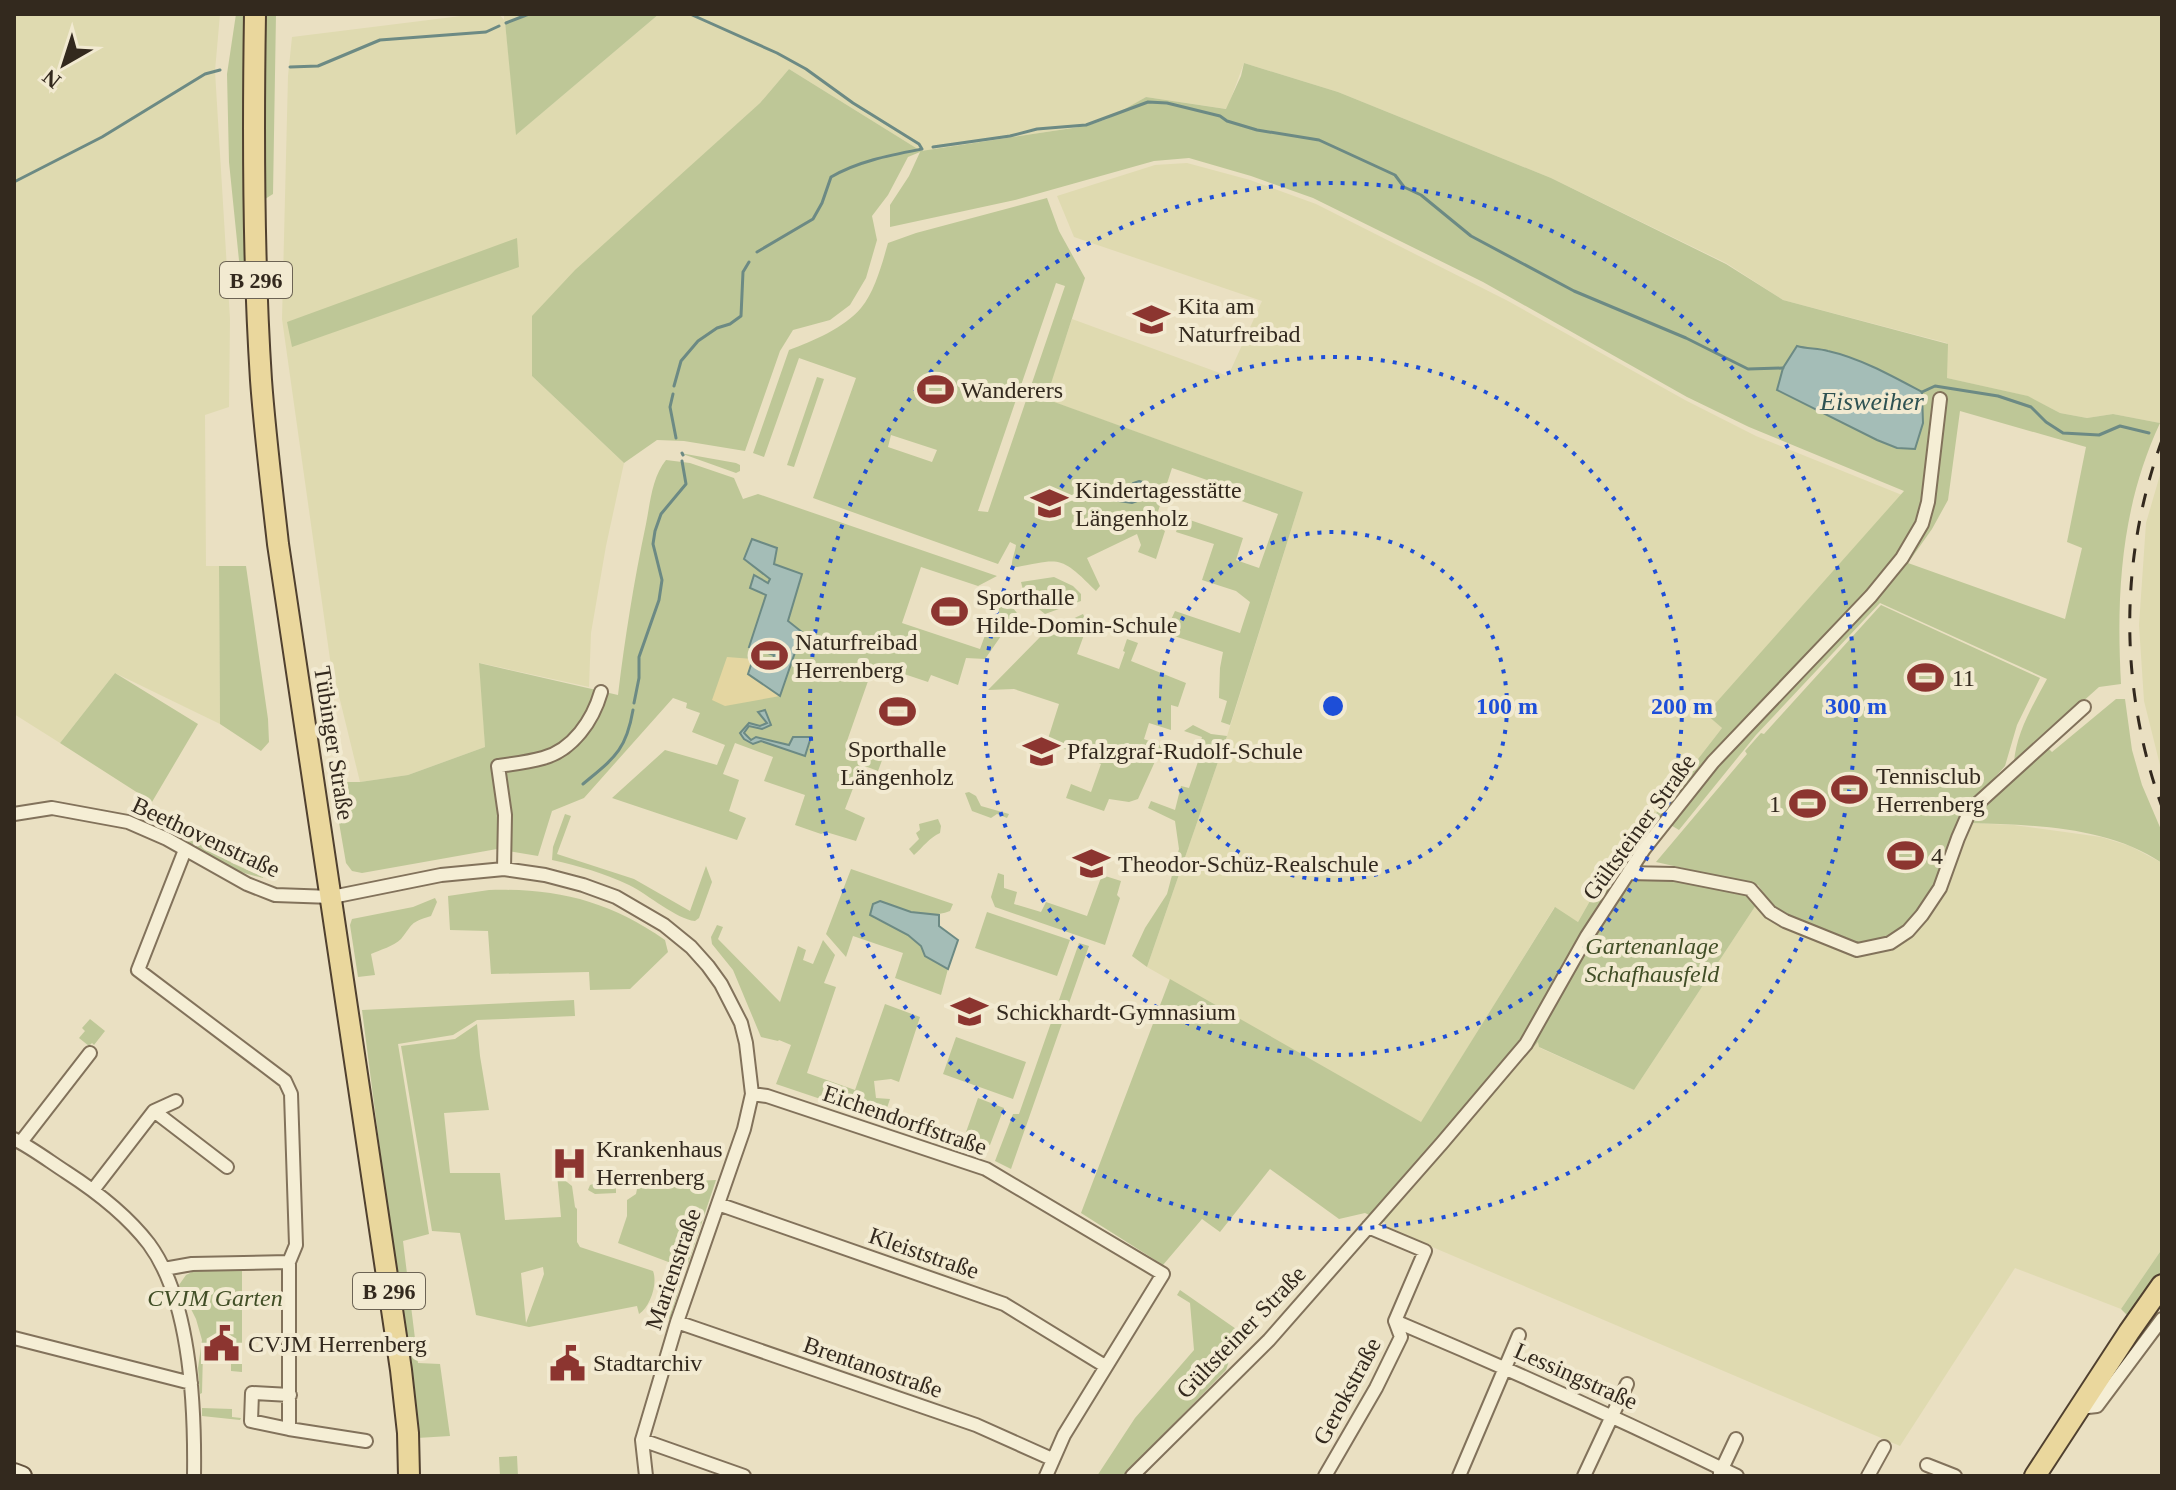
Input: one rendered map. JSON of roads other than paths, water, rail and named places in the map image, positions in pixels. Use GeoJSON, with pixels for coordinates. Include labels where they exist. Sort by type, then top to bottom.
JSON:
{"type":"FeatureCollection","features":[{"type":"Feature","properties":{"kind":"main road","name":"Tübinger Straße"},"geometry":{"type":"LineString","coordinates":[[255,14],[255,227],[262,394],[278,544],[403,1383],[409,1476]]}},
{"type":"Feature","properties":{"kind":"main road"},"geometry":{"type":"LineString","coordinates":[[2035,1476],[2162,1285]]}},
{"type":"Feature","properties":{"kind":"main road"},"geometry":{"type":"LineString","coordinates":[[14,1473],[22,1476]]}},
{"type":"Feature","properties":{"kind":"street","name":"Gültsteiner Straße"},"geometry":{"type":"LineString","coordinates":[[1135,1475],[1269,1340],[1526,1044],[1587,936],[1644,849],[1713,762],[1871,596],[1902,558],[1925,513],[1940,399]]}},
{"type":"Feature","properties":{"kind":"street"},"geometry":{"type":"LineString","coordinates":[[504,869],[505,815],[498,766],[546,758],[567,745],[590,720],[601,692]]}},
{"type":"Feature","properties":{"kind":"street"},"geometry":{"type":"LineString","coordinates":[[1628,873],[1674,874],[1750,889],[1770,912],[1785,921],[1857,950],[1890,943],[1908,931],[1940,888],[1958,838],[1976,805],[2084,707]]}},
{"type":"Feature","properties":{"kind":"street","name":"Beethovenstraße"},"geometry":{"type":"LineString","coordinates":[[14,814],[52,808],[100,815],[143,828],[247,884],[275,895],[332,897]]}},
{"type":"Feature","properties":{"kind":"street"},"geometry":{"type":"LineString","coordinates":[[185,850],[138,970],[285,1081],[291,1094],[296,1245],[289,1262],[289,1429]]}},
{"type":"Feature","properties":{"kind":"street","name":"Marienstraße"},"geometry":{"type":"LineString","coordinates":[[332,897],[441,875],[504,869],[583,885],[616,897],[664,925],[708,966],[733,1003],[746,1043],[752,1094],[748,1117],[677,1322],[642,1440],[646,1476]]}},
{"type":"Feature","properties":{"kind":"street"},"geometry":{"type":"LineString","coordinates":[[90,1053],[18,1140],[93,1190],[134,1227],[164,1269],[178,1308],[191,1383],[194,1476]]}},
{"type":"Feature","properties":{"kind":"street","name":"Eichendorffstraße"},"geometry":{"type":"LineString","coordinates":[[752,1094],[767,1096],[986,1169],[1163,1274],[1105,1366]]}},
{"type":"Feature","properties":{"kind":"street"},"geometry":{"type":"LineString","coordinates":[[93,1190],[154,1111],[176,1101]]}},
{"type":"Feature","properties":{"kind":"street"},"geometry":{"type":"LineString","coordinates":[[154,1111],[227,1167]]}},
{"type":"Feature","properties":{"kind":"street","name":"Kleiststraße"},"geometry":{"type":"LineString","coordinates":[[718,1204],[1004,1304],[1105,1366]]}},
{"type":"Feature","properties":{"kind":"street","name":"Gerokstraße"},"geometry":{"type":"LineString","coordinates":[[1325,1476],[1376,1388],[1401,1337],[1395,1321],[1425,1251],[1368,1227]]}},
{"type":"Feature","properties":{"kind":"street"},"geometry":{"type":"LineString","coordinates":[[164,1269],[192,1264],[289,1262]]}},
{"type":"Feature","properties":{"kind":"street"},"geometry":{"type":"LineString","coordinates":[[2081,1404],[2097,1406],[2162,1319]]}},
{"type":"Feature","properties":{"kind":"street","name":"Lessingstraße"},"geometry":{"type":"LineString","coordinates":[[1395,1321],[1613,1415],[1721,1472],[1737,1476]]}},
{"type":"Feature","properties":{"kind":"street","name":"Brentanostraße"},"geometry":{"type":"LineString","coordinates":[[677,1322],[976,1425],[1052,1459]]}},
{"type":"Feature","properties":{"kind":"street"},"geometry":{"type":"LineString","coordinates":[[1459,1476],[1519,1335]]}},
{"type":"Feature","properties":{"kind":"street"},"geometry":{"type":"LineString","coordinates":[[14,1338],[191,1383]]}},
{"type":"Feature","properties":{"kind":"street"},"geometry":{"type":"LineString","coordinates":[[1046,1476],[1052,1459],[1105,1366]]}},
{"type":"Feature","properties":{"kind":"street"},"geometry":{"type":"LineString","coordinates":[[1584,1476],[1627,1384]]}},
{"type":"Feature","properties":{"kind":"street"},"geometry":{"type":"LineString","coordinates":[[290,1395],[252,1393],[251,1421],[366,1441]]}},
{"type":"Feature","properties":{"kind":"street"},"geometry":{"type":"LineString","coordinates":[[1721,1472],[1736,1439]]}},
{"type":"Feature","properties":{"kind":"street"},"geometry":{"type":"LineString","coordinates":[[642,1440],[744,1476]]}},
{"type":"Feature","properties":{"kind":"street"},"geometry":{"type":"LineString","coordinates":[[1868,1476],[1884,1447]]}},
{"type":"Feature","properties":{"kind":"street"},"geometry":{"type":"LineString","coordinates":[[1927,1465],[1955,1476]]}},
{"type":"Feature","properties":{"kind":"water","name":"Eisweiher"},"geometry":{"type":"Polygon","coordinates":[[[1797,346],[1852,358],[1922,392],[1923,423],[1915,449],[1897,448],[1877,440],[1777,390],[1783,368],[1797,346]]]}},
{"type":"Feature","properties":{"kind":"water"},"geometry":{"type":"Polygon","coordinates":[[[1139,481],[1150,486],[1143,499],[1132,503],[1119,501],[1133,483],[1139,481]]]}},
{"type":"Feature","properties":{"kind":"water"},"geometry":{"type":"Polygon","coordinates":[[[752,539],[777,548],[774,564],[802,574],[788,621],[802,632],[780,696],[748,674],[753,659],[773,660],[774,655],[749,647],[766,595],[750,588],[754,575],[768,583],[770,579],[744,559],[752,539]]]}},
{"type":"Feature","properties":{"kind":"water"},"geometry":{"type":"Polygon","coordinates":[[[765,710],[771,725],[762,729],[749,726],[744,733],[751,740],[756,737],[789,745],[793,737],[811,737],[805,756],[761,741],[753,744],[744,739],[740,733],[749,723],[760,726],[767,723],[758,712],[765,710]]]}},
{"type":"Feature","properties":{"kind":"water"},"geometry":{"type":"Polygon","coordinates":[[[880,901],[911,912],[939,915],[939,926],[958,940],[948,969],[925,956],[921,946],[908,935],[870,915],[873,904],[880,901]]]}},
{"type":"Feature","properties":{"kind":"waterway"},"geometry":{"type":"LineString","coordinates":[[506,23],[529,14]]}},
{"type":"Feature","properties":{"kind":"waterway"},"geometry":{"type":"LineString","coordinates":[[690,14],[806,69],[919,144],[922,149]]}},
{"type":"Feature","properties":{"kind":"waterway"},"geometry":{"type":"LineString","coordinates":[[290,67],[318,66],[380,40],[486,32],[499,26]]}},
{"type":"Feature","properties":{"kind":"waterway"},"geometry":{"type":"LineString","coordinates":[[14,182],[102,137],[205,74],[220,70]]}},
{"type":"Feature","properties":{"kind":"waterway"},"geometry":{"type":"LineString","coordinates":[[933,147],[1037,129],[1086,125],[1148,102],[1167,103],[1220,116],[1257,130],[1319,140],[1395,175],[1404,187],[1421,195],[1471,236],[1574,291],[1686,338],[1748,369],[1783,368]]}},
{"type":"Feature","properties":{"kind":"waterway"},"geometry":{"type":"LineString","coordinates":[[757,252],[813,219],[831,177],[863,163],[922,149]]}},
{"type":"Feature","properties":{"kind":"waterway"},"geometry":{"type":"LineString","coordinates":[[674,386],[681,361],[698,341],[741,316],[743,272],[749,262]]}},
{"type":"Feature","properties":{"kind":"waterway"},"geometry":{"type":"LineString","coordinates":[[1922,392],[1935,386],[1998,396],[2031,407],[2063,433],[2099,435],[2120,426],[2149,433]]}},
{"type":"Feature","properties":{"kind":"waterway"},"geometry":{"type":"LineString","coordinates":[[673,394],[670,407],[676,438]]}},
{"type":"Feature","properties":{"kind":"waterway"},"geometry":{"type":"LineString","coordinates":[[634,703],[639,657],[659,600],[662,580],[653,544],[655,531],[661,514],[686,484],[682,461]]}},
{"type":"Feature","properties":{"kind":"waterway"},"geometry":{"type":"LineString","coordinates":[[583,784],[617,753],[627,735],[633,710]]}},
{"type":"Feature","properties":{"kind":"railway"},"geometry":{"type":"LineString","coordinates":[[2162,440],[2138,531],[2130,624],[2138,716],[2162,807]]}},
{"type":"Feature","properties":{"kind":"place","name":"Kita am Naturfreibad"},"geometry":{"type":"Point","coordinates":[1152,320]}},
{"type":"Feature","properties":{"kind":"place","name":"Wanderers"},"geometry":{"type":"Point","coordinates":[935,390]}},
{"type":"Feature","properties":{"kind":"place","name":"Kindertagesstätte Längenholz"},"geometry":{"type":"Point","coordinates":[1049,504]}},
{"type":"Feature","properties":{"kind":"place","name":"Sporthalle Hilde-Domin-Schule"},"geometry":{"type":"Point","coordinates":[950,611]}},
{"type":"Feature","properties":{"kind":"place","name":"Naturfreibad Herrenberg"},"geometry":{"type":"Point","coordinates":[769,656]}},
{"type":"Feature","properties":{"kind":"place","name":"11"},"geometry":{"type":"Point","coordinates":[1926,678]}},
{"type":"Feature","properties":{"kind":"place","name":"Sporthalle Längenholz"},"geometry":{"type":"Point","coordinates":[897,712]}},
{"type":"Feature","properties":{"kind":"place","name":"Pfalzgraf-Rudolf-Schule"},"geometry":{"type":"Point","coordinates":[1041,751]}},
{"type":"Feature","properties":{"kind":"place","name":"Tennisclub Herrenberg"},"geometry":{"type":"Point","coordinates":[1850,790]}},
{"type":"Feature","properties":{"kind":"place","name":"1"},"geometry":{"type":"Point","coordinates":[1807,804]}},
{"type":"Feature","properties":{"kind":"place","name":"4"},"geometry":{"type":"Point","coordinates":[1905,856]}},
{"type":"Feature","properties":{"kind":"place","name":"Theodor-Schüz-Realschule"},"geometry":{"type":"Point","coordinates":[1092,864]}},
{"type":"Feature","properties":{"kind":"place","name":"Schickhardt-Gymnasium"},"geometry":{"type":"Point","coordinates":[970,1012]}},
{"type":"Feature","properties":{"kind":"place","name":"Krankenhaus Herrenberg"},"geometry":{"type":"Point","coordinates":[570,1163]}},
{"type":"Feature","properties":{"kind":"place","name":"CVJM Herrenberg"},"geometry":{"type":"Point","coordinates":[222,1344]}},
{"type":"Feature","properties":{"kind":"place","name":"Stadtarchiv"},"geometry":{"type":"Point","coordinates":[567,1363]}},
{"type":"Feature","properties":{"kind":"park label","name":"Gartenanlage Schafhausfeld"},"geometry":{"type":"Point","coordinates":[1652,960]}},
{"type":"Feature","properties":{"kind":"park label","name":"CVJM Garten"},"geometry":{"type":"Point","coordinates":[215,1298]}}]}
